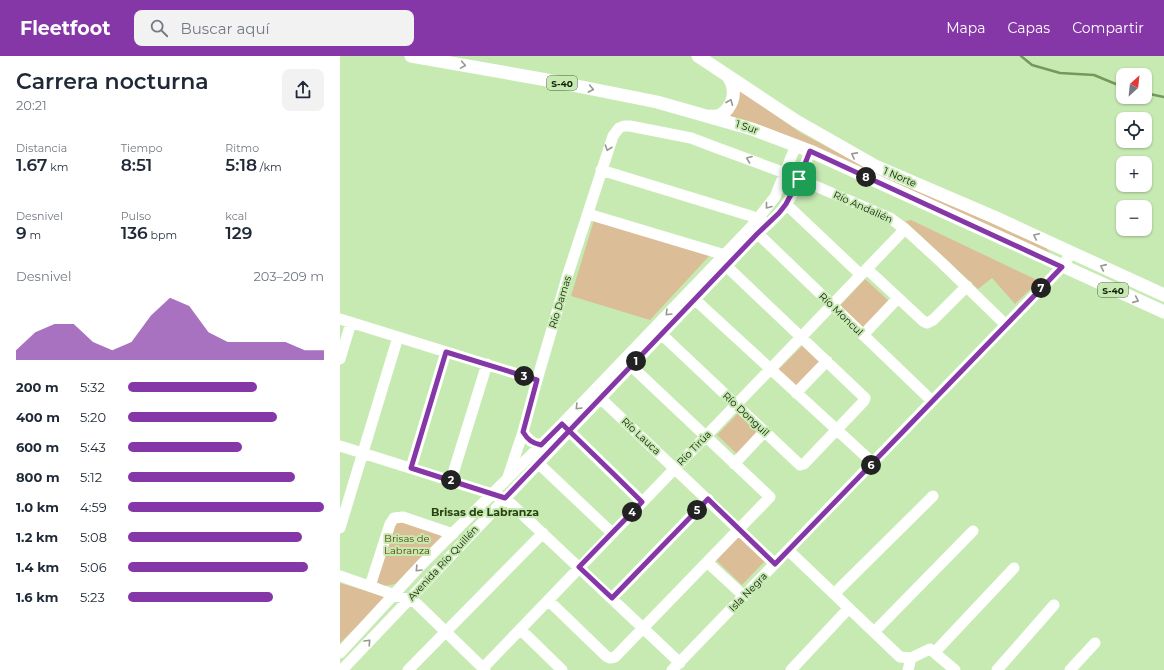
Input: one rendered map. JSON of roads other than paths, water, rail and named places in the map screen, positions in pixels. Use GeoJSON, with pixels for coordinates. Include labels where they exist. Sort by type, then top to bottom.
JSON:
{"type":"FeatureCollection","features":[{"type":"Feature","properties":{"kind":"main road","name":"1 Sur"},"geometry":{"type":"LineString","coordinates":[[411,56],[547,80],[657,102],[711,116],[752,129],[810,151],[1062,267]]}},
{"type":"Feature","properties":{"kind":"main road","name":"1 Norte"},"geometry":{"type":"LineString","coordinates":[[698,56],[819,135],[875,166],[994,217],[1071,253]]}},
{"type":"Feature","properties":{"kind":"main road"},"geometry":{"type":"LineString","coordinates":[[711,116],[714,117],[719,115],[728,108],[731,103],[733,89],[728,76]]}},
{"type":"Feature","properties":{"kind":"main road","name":"S-40"},"geometry":{"type":"LineString","coordinates":[[1071,253],[1164,295]]}},
{"type":"Feature","properties":{"kind":"main road","name":"S-40"},"geometry":{"type":"LineString","coordinates":[[1062,267],[1164,312]]}},
{"type":"Feature","properties":{"kind":"street","name":"Río Andalién"},"geometry":{"type":"LineString","coordinates":[[618,128],[630,126],[691,138],[785,173],[890,218],[905,229],[967,286],[1006,325]]}},
{"type":"Feature","properties":{"kind":"street","name":"Río Damas"},"geometry":{"type":"LineString","coordinates":[[508,478],[601,170],[612,136],[618,128]]}},
{"type":"Feature","properties":{"kind":"street","name":"Avenida Río Quillén"},"geometry":{"type":"LineString","coordinates":[[763,222],[796,145]]}},
{"type":"Feature","properties":{"kind":"street","name":"Avenida Río Quillén"},"geometry":{"type":"LineString","coordinates":[[342,670],[538,463],[565,428],[754,231],[786,204],[799,179],[810,151]]}},
{"type":"Feature","properties":{"kind":"street"},"geometry":{"type":"LineString","coordinates":[[601,170],[763,222]]}},
{"type":"Feature","properties":{"kind":"street"},"geometry":{"type":"LineString","coordinates":[[786,204],[864,272],[927,323],[933,320],[967,286]]}},
{"type":"Feature","properties":{"kind":"street"},"geometry":{"type":"LineString","coordinates":[[588,214],[726,261],[865,398],[864,401],[837,430]]}},
{"type":"Feature","properties":{"kind":"street","name":"Río Tirúa"},"geometry":{"type":"LineString","coordinates":[[480,668],[520,629],[706,437],[905,229]]}},
{"type":"Feature","properties":{"kind":"street","name":"Río Moncul"},"geometry":{"type":"LineString","coordinates":[[754,231],[932,401]]}},
{"type":"Feature","properties":{"kind":"street","name":"Isla Negra"},"geometry":{"type":"LineString","coordinates":[[676,666],[1062,267],[1071,253]]}},
{"type":"Feature","properties":{"kind":"street"},"geometry":{"type":"LineString","coordinates":[[691,297],[873,463]]}},
{"type":"Feature","properties":{"kind":"street"},"geometry":{"type":"LineString","coordinates":[[863,335],[898,298]]}},
{"type":"Feature","properties":{"kind":"street"},"geometry":{"type":"LineString","coordinates":[[340,319],[537,380]]}},
{"type":"Feature","properties":{"kind":"street"},"geometry":{"type":"LineString","coordinates":[[340,356],[351,323]]}},
{"type":"Feature","properties":{"kind":"street","name":"Río Donguil"},"geometry":{"type":"LineString","coordinates":[[658,331],[800,465],[804,464],[837,430]]}},
{"type":"Feature","properties":{"kind":"street"},"geometry":{"type":"LineString","coordinates":[[340,528],[398,337]]}},
{"type":"Feature","properties":{"kind":"street"},"geometry":{"type":"LineString","coordinates":[[411,468],[446,352]]}},
{"type":"Feature","properties":{"kind":"street"},"geometry":{"type":"LineString","coordinates":[[796,393],[827,361]]}},
{"type":"Feature","properties":{"kind":"street"},"geometry":{"type":"LineString","coordinates":[[548,600],[608,657],[615,657],[770,497],[627,363]]}},
{"type":"Feature","properties":{"kind":"street"},"geometry":{"type":"LineString","coordinates":[[451,480],[487,364]]}},
{"type":"Feature","properties":{"kind":"street","name":"Río Lauca"},"geometry":{"type":"LineString","coordinates":[[597,395],[775,564]]}},
{"type":"Feature","properties":{"kind":"street","name":"Avenida Río Quillén"},"geometry":{"type":"LineString","coordinates":[[340,653],[395,594],[541,445],[565,428]]}},
{"type":"Feature","properties":{"kind":"street"},"geometry":{"type":"LineString","coordinates":[[565,428],[642,502]]}},
{"type":"Feature","properties":{"kind":"street"},"geometry":{"type":"LineString","coordinates":[[734,464],[765,431]]}},
{"type":"Feature","properties":{"kind":"street"},"geometry":{"type":"LineString","coordinates":[[523,432],[528,440],[534,444],[541,445]]}},
{"type":"Feature","properties":{"kind":"street"},"geometry":{"type":"LineString","coordinates":[[340,446],[505,498],[643,627],[676,666]]}},
{"type":"Feature","properties":{"kind":"street"},"geometry":{"type":"LineString","coordinates":[[538,463],[612,533]]}},
{"type":"Feature","properties":{"kind":"street"},"geometry":{"type":"LineString","coordinates":[[834,594],[933,496]]}},
{"type":"Feature","properties":{"kind":"street"},"geometry":{"type":"LineString","coordinates":[[612,598],[708,499]]}},
{"type":"Feature","properties":{"kind":"street"},"geometry":{"type":"LineString","coordinates":[[370,586],[390,524],[394,518],[403,518],[453,534]]}},
{"type":"Feature","properties":{"kind":"street"},"geometry":{"type":"LineString","coordinates":[[874,632],[973,531]]}},
{"type":"Feature","properties":{"kind":"street"},"geometry":{"type":"LineString","coordinates":[[408,670],[543,533]]}},
{"type":"Feature","properties":{"kind":"street"},"geometry":{"type":"LineString","coordinates":[[788,550],[900,657],[911,658],[930,649],[955,670]]}},
{"type":"Feature","properties":{"kind":"street"},"geometry":{"type":"LineString","coordinates":[[707,562],[744,596]]}},
{"type":"Feature","properties":{"kind":"street"},"geometry":{"type":"LineString","coordinates":[[934,652],[1014,568]]}},
{"type":"Feature","properties":{"kind":"street"},"geometry":{"type":"LineString","coordinates":[[340,576],[415,602],[480,668]]}},
{"type":"Feature","properties":{"kind":"street"},"geometry":{"type":"LineString","coordinates":[[997,670],[1054,605]]}},
{"type":"Feature","properties":{"kind":"street"},"geometry":{"type":"LineString","coordinates":[[791,670],[849,608]]}},
{"type":"Feature","properties":{"kind":"street"},"geometry":{"type":"LineString","coordinates":[[520,629],[562,670]]}},
{"type":"Feature","properties":{"kind":"street"},"geometry":{"type":"LineString","coordinates":[[1070,670],[1095,643]]}},
{"type":"Feature","properties":{"kind":"street"},"geometry":{"type":"LineString","coordinates":[[908,670],[911,658]]}},
{"type":"Feature","properties":{"kind":"waterway"},"geometry":{"type":"LineString","coordinates":[[1021,56],[1032,65],[1060,73],[1094,75],[1116,84]]}},
{"type":"Feature","properties":{"kind":"waterway"},"geometry":{"type":"LineString","coordinates":[[1152,94],[1164,97]]}},
{"type":"Feature","properties":{"kind":"district","name":"Brisas de Labranza"},"geometry":{"type":"Point","coordinates":[485,512]}}]}
